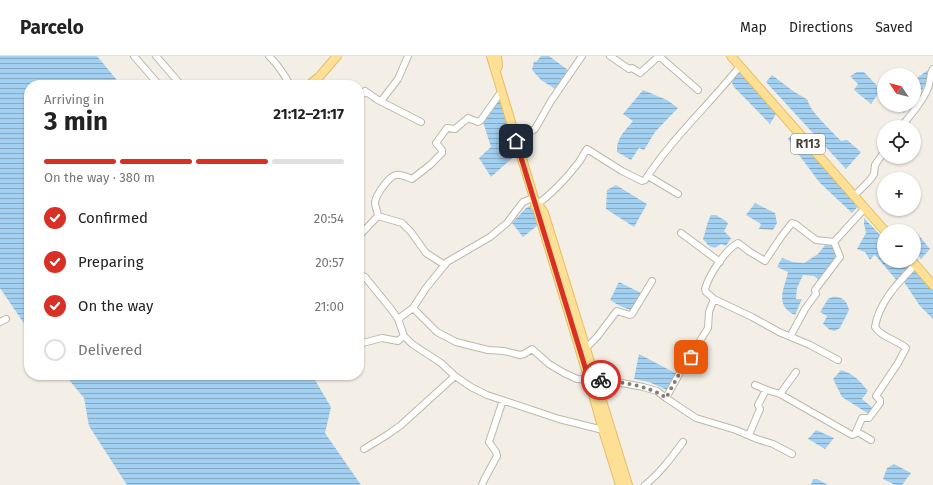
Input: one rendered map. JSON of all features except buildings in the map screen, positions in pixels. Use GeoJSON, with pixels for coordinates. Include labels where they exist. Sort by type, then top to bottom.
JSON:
{"type":"FeatureCollection","features":[{"type":"Feature","properties":{"kind":"main road"},"geometry":{"type":"LineString","coordinates":[[315,80],[337,56]]}},
{"type":"Feature","properties":{"kind":"main road"},"geometry":{"type":"LineString","coordinates":[[490,56],[533,198],[607,429],[628,485]]}},
{"type":"Feature","properties":{"kind":"main road"},"geometry":{"type":"LineString","coordinates":[[495,72],[498,66],[497,56]]}},
{"type":"Feature","properties":{"kind":"main road","name":"R113"},"geometry":{"type":"LineString","coordinates":[[731,56],[738,68],[879,224]]}},
{"type":"Feature","properties":{"kind":"main road"},"geometry":{"type":"LineString","coordinates":[[536,206],[540,207],[544,213],[586,348],[592,380]]}},
{"type":"Feature","properties":{"kind":"main road"},"geometry":{"type":"LineString","coordinates":[[918,268],[933,285]]}},
{"type":"Feature","properties":{"kind":"main road"},"geometry":{"type":"LineString","coordinates":[[607,429],[620,485]]}},
{"type":"Feature","properties":{"kind":"street"},"geometry":{"type":"LineString","coordinates":[[134,56],[155,80]]}},
{"type":"Feature","properties":{"kind":"street"},"geometry":{"type":"LineString","coordinates":[[156,56],[177,80]]}},
{"type":"Feature","properties":{"kind":"street"},"geometry":{"type":"LineString","coordinates":[[269,56],[280,68],[287,80]]}},
{"type":"Feature","properties":{"kind":"street"},"geometry":{"type":"LineString","coordinates":[[381,101],[398,79],[408,56]]}},
{"type":"Feature","properties":{"kind":"street"},"geometry":{"type":"LineString","coordinates":[[516,141],[535,129],[551,101],[582,56]]}},
{"type":"Feature","properties":{"kind":"street"},"geometry":{"type":"LineString","coordinates":[[610,56],[629,69],[632,68],[640,73],[659,56],[698,90]]}},
{"type":"Feature","properties":{"kind":"street"},"geometry":{"type":"LineString","coordinates":[[536,206],[565,181],[587,149],[642,181],[645,180],[678,136],[738,68]]}},
{"type":"Feature","properties":{"kind":"street"},"geometry":{"type":"LineString","coordinates":[[906,120],[928,88],[930,73],[933,69]]}},
{"type":"Feature","properties":{"kind":"street"},"geometry":{"type":"LineString","coordinates":[[364,92],[365,91],[422,122]]}},
{"type":"Feature","properties":{"kind":"street"},"geometry":{"type":"LineString","coordinates":[[378,216],[375,204],[376,199],[381,189],[393,176],[396,175],[412,179],[417,176],[442,153],[442,150],[436,143],[447,128],[455,129],[468,118],[478,122],[481,120],[500,92]]}},
{"type":"Feature","properties":{"kind":"street"},"geometry":{"type":"LineString","coordinates":[[854,196],[870,180],[874,174],[875,165],[877,162]]}},
{"type":"Feature","properties":{"kind":"street"},"geometry":{"type":"LineString","coordinates":[[648,176],[678,194]]}},
{"type":"Feature","properties":{"kind":"street"},"geometry":{"type":"LineString","coordinates":[[398,319],[413,308],[426,288],[447,262],[490,237],[507,223],[523,202],[533,198]]}},
{"type":"Feature","properties":{"kind":"street"},"geometry":{"type":"LineString","coordinates":[[834,242],[865,208]]}},
{"type":"Feature","properties":{"kind":"street"},"geometry":{"type":"LineString","coordinates":[[364,231],[378,216]]}},
{"type":"Feature","properties":{"kind":"street"},"geometry":{"type":"LineString","coordinates":[[378,216],[402,224],[411,232],[426,253],[445,265]]}},
{"type":"Feature","properties":{"kind":"street"},"geometry":{"type":"LineString","coordinates":[[834,242],[816,240],[800,227],[792,223],[765,261],[738,243],[727,252],[705,289],[706,292],[714,298],[780,332],[791,335],[838,360]]}},
{"type":"Feature","properties":{"kind":"street"},"geometry":{"type":"LineString","coordinates":[[681,232],[720,262]]}},
{"type":"Feature","properties":{"kind":"street"},"geometry":{"type":"LineString","coordinates":[[791,335],[805,309],[816,294],[815,290],[840,257],[834,242]]}},
{"type":"Feature","properties":{"kind":"street"},"geometry":{"type":"LineString","coordinates":[[755,385],[780,394],[852,435],[855,434],[862,418],[869,418],[880,402],[876,396],[898,364],[906,348],[877,331],[875,327],[883,303],[909,268]]}},
{"type":"Feature","properties":{"kind":"street"},"geometry":{"type":"LineString","coordinates":[[364,276],[391,308],[398,319],[404,336],[412,344],[441,363],[455,376],[471,387],[503,400],[559,419],[607,429]]}},
{"type":"Feature","properties":{"kind":"street"},"geometry":{"type":"LineString","coordinates":[[586,348],[597,337],[617,311],[630,315],[632,314],[652,281]]}},
{"type":"Feature","properties":{"kind":"street"},"geometry":{"type":"LineString","coordinates":[[666,398],[708,328],[709,312],[714,298]]}},
{"type":"Feature","properties":{"kind":"street"},"geometry":{"type":"LineString","coordinates":[[413,308],[437,332],[456,342],[488,350],[504,351],[520,355],[532,348],[549,364],[577,379],[611,381],[643,387],[658,392],[696,418],[736,430],[773,444],[792,454]]}},
{"type":"Feature","properties":{"kind":"street"},"geometry":{"type":"LineString","coordinates":[[0,322],[6,318]]}},
{"type":"Feature","properties":{"kind":"street"},"geometry":{"type":"LineString","coordinates":[[364,343],[382,338],[398,341],[404,336]]}},
{"type":"Feature","properties":{"kind":"street"},"geometry":{"type":"LineString","coordinates":[[780,394],[796,372]]}},
{"type":"Feature","properties":{"kind":"street"},"geometry":{"type":"LineString","coordinates":[[364,449],[401,425],[455,376]]}},
{"type":"Feature","properties":{"kind":"street"},"geometry":{"type":"LineString","coordinates":[[749,435],[760,409],[758,405],[767,390]]}},
{"type":"Feature","properties":{"kind":"street"},"geometry":{"type":"LineString","coordinates":[[482,485],[497,456],[489,442],[503,400]]}},
{"type":"Feature","properties":{"kind":"street"},"geometry":{"type":"LineString","coordinates":[[856,432],[872,440]]}},
{"type":"Feature","properties":{"kind":"street"},"geometry":{"type":"LineString","coordinates":[[645,485],[665,466],[683,442]]}},
{"type":"Feature","properties":{"kind":"water"},"geometry":{"type":"Polygon","coordinates":[[[0,56],[97,56],[117,80],[24,80],[24,324],[0,288],[0,56]]]}},
{"type":"Feature","properties":{"kind":"water"},"geometry":{"type":"Polygon","coordinates":[[[541,56],[549,56],[568,70],[557,90],[541,80],[532,70],[534,61],[536,62],[541,56]]]}},
{"type":"Feature","properties":{"kind":"water"},"geometry":{"type":"Polygon","coordinates":[[[741,70],[776,114],[770,124],[734,87],[731,81],[741,70]]]}},
{"type":"Feature","properties":{"kind":"water"},"geometry":{"type":"Polygon","coordinates":[[[928,70],[929,74],[927,82],[921,91],[921,75],[928,70]]]}},
{"type":"Feature","properties":{"kind":"water"},"geometry":{"type":"Polygon","coordinates":[[[857,72],[864,72],[877,86],[877,96],[871,104],[854,90],[858,84],[850,76],[857,72]]]}},
{"type":"Feature","properties":{"kind":"water"},"geometry":{"type":"Polygon","coordinates":[[[772,75],[808,100],[816,115],[841,141],[847,140],[861,152],[846,169],[766,82],[772,75]]]}},
{"type":"Feature","properties":{"kind":"water"},"geometry":{"type":"Polygon","coordinates":[[[643,90],[667,100],[678,108],[655,132],[644,150],[639,148],[631,160],[617,152],[617,147],[622,135],[633,121],[623,114],[643,90]]]}},
{"type":"Feature","properties":{"kind":"water"},"geometry":{"type":"Polygon","coordinates":[[[501,96],[518,153],[491,177],[479,158],[491,147],[483,122],[501,96]]]}},
{"type":"Feature","properties":{"kind":"water"},"geometry":{"type":"Polygon","coordinates":[[[793,133],[859,205],[852,213],[820,183],[793,147],[788,139],[793,133]]]}},
{"type":"Feature","properties":{"kind":"water"},"geometry":{"type":"Polygon","coordinates":[[[616,185],[647,204],[634,227],[606,209],[607,190],[616,185]]]}},
{"type":"Feature","properties":{"kind":"water"},"geometry":{"type":"Polygon","coordinates":[[[755,203],[775,213],[777,223],[773,230],[759,229],[761,224],[746,215],[755,203]]]}},
{"type":"Feature","properties":{"kind":"water"},"geometry":{"type":"Polygon","coordinates":[[[531,205],[538,225],[523,237],[512,223],[525,209],[531,205]]]}},
{"type":"Feature","properties":{"kind":"water"},"geometry":{"type":"Polygon","coordinates":[[[711,215],[716,215],[728,224],[724,231],[731,238],[726,246],[721,244],[715,248],[709,246],[703,239],[711,215]]]}},
{"type":"Feature","properties":{"kind":"water"},"geometry":{"type":"Polygon","coordinates":[[[864,218],[877,232],[877,257],[874,255],[870,260],[865,252],[857,249],[866,233],[864,218]]]}},
{"type":"Feature","properties":{"kind":"water"},"geometry":{"type":"Polygon","coordinates":[[[921,238],[930,249],[921,259],[921,238]]]}},
{"type":"Feature","properties":{"kind":"water"},"geometry":{"type":"Polygon","coordinates":[[[826,244],[834,244],[839,256],[821,281],[814,276],[803,275],[797,288],[796,299],[802,299],[795,315],[784,307],[782,296],[788,272],[777,267],[782,258],[793,262],[804,263],[818,254],[826,244]]]}},
{"type":"Feature","properties":{"kind":"water"},"geometry":{"type":"Polygon","coordinates":[[[886,268],[908,268],[898,282],[886,268]]]}},
{"type":"Feature","properties":{"kind":"water"},"geometry":{"type":"Polygon","coordinates":[[[915,269],[933,289],[933,319],[920,306],[904,282],[904,279],[915,269]]]}},
{"type":"Feature","properties":{"kind":"water"},"geometry":{"type":"Polygon","coordinates":[[[619,282],[643,294],[633,311],[610,300],[619,282]]]}},
{"type":"Feature","properties":{"kind":"water"},"geometry":{"type":"Polygon","coordinates":[[[832,297],[839,297],[844,300],[849,310],[840,328],[835,331],[830,330],[823,324],[827,316],[820,312],[828,299],[832,297]]]}},
{"type":"Feature","properties":{"kind":"water"},"geometry":{"type":"Polygon","coordinates":[[[639,354],[677,374],[669,391],[649,382],[634,379],[639,354]]]}},
{"type":"Feature","properties":{"kind":"water"},"geometry":{"type":"Polygon","coordinates":[[[841,370],[856,378],[868,391],[862,399],[873,408],[869,414],[842,397],[833,379],[841,370]]]}},
{"type":"Feature","properties":{"kind":"water"},"geometry":{"type":"Polygon","coordinates":[[[69,380],[315,380],[331,407],[325,433],[361,485],[127,485],[89,426],[84,398],[69,380]]]}},
{"type":"Feature","properties":{"kind":"water"},"geometry":{"type":"Polygon","coordinates":[[[816,430],[834,438],[825,449],[808,439],[816,430]]]}},
{"type":"Feature","properties":{"kind":"water"},"geometry":{"type":"Polygon","coordinates":[[[894,464],[911,473],[902,485],[895,485],[883,479],[887,468],[894,464]]]}},
{"type":"Feature","properties":{"kind":"water"},"geometry":{"type":"Polygon","coordinates":[[[813,479],[817,479],[828,485],[811,485],[813,479]]]}},
{"type":"Feature","properties":{"kind":"way so far"},"geometry":{"type":"LineString","coordinates":[[601,380],[643,387],[658,392],[666,398],[678,376],[691,357]]}},
{"type":"Feature","properties":{"kind":"route"},"geometry":{"type":"LineString","coordinates":[[516,141],[589,380],[601,380]]}}]}
